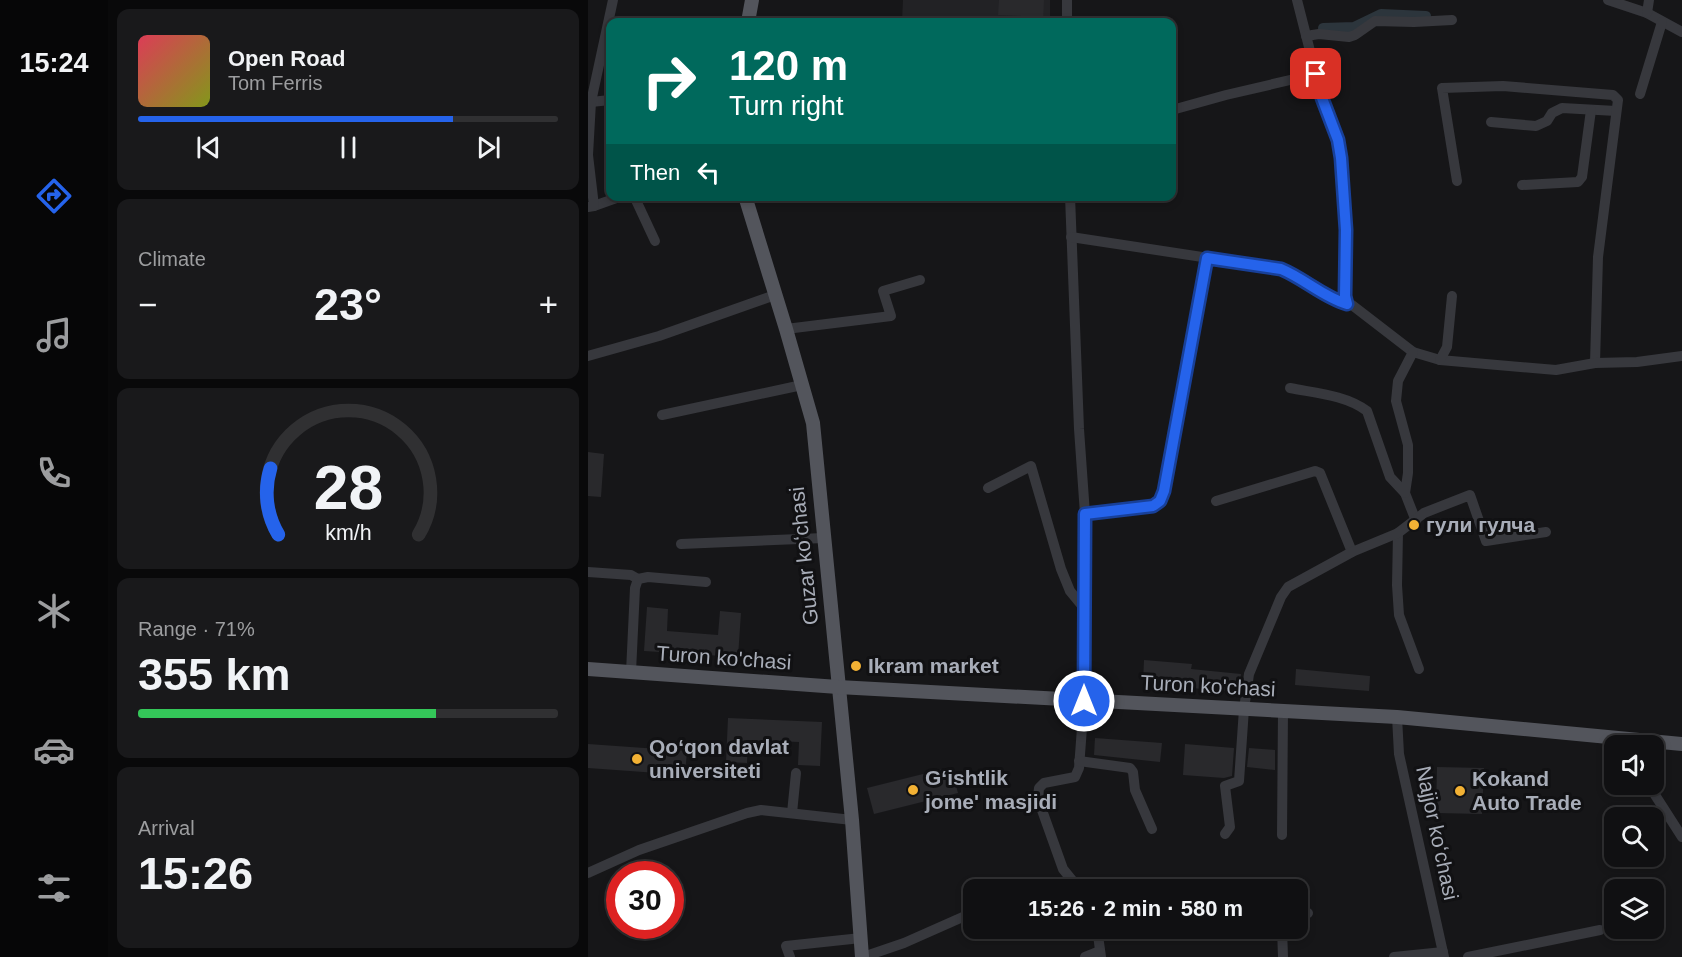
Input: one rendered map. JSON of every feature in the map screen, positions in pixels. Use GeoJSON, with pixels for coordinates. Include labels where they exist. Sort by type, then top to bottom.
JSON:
{"type":"FeatureCollection","features":[{"type":"Feature","properties":{"kind":"main road"},"geometry":{"type":"LineString","coordinates":[[749,18],[752,0]]}},
{"type":"Feature","properties":{"kind":"main road","name":"Guzar koʻchasi"},"geometry":{"type":"LineString","coordinates":[[746,201],[813,423],[852,820],[863,957]]}},
{"type":"Feature","properties":{"kind":"main road","name":"Turon ko'chasi"},"geometry":{"type":"LineString","coordinates":[[588,669],[838,687],[1397,717],[1604,739]]}},
{"type":"Feature","properties":{"kind":"main road","name":"Turon ko'chasi"},"geometry":{"type":"LineString","coordinates":[[1664,744],[1682,744]]}},
{"type":"Feature","properties":{"kind":"street"},"geometry":{"type":"LineString","coordinates":[[609,18],[613,0]]}},
{"type":"Feature","properties":{"kind":"street"},"geometry":{"type":"LineString","coordinates":[[1066,0],[1067,18]]}},
{"type":"Feature","properties":{"kind":"street"},"geometry":{"type":"LineString","coordinates":[[1297,0],[1322,98],[1338,140],[1341,158],[1346,230],[1345,296],[1347,304]]}},
{"type":"Feature","properties":{"kind":"street"},"geometry":{"type":"LineString","coordinates":[[1608,0],[1647,13],[1682,32]]}},
{"type":"Feature","properties":{"kind":"street"},"geometry":{"type":"LineString","coordinates":[[1647,13],[1649,0]]}},
{"type":"Feature","properties":{"kind":"street"},"geometry":{"type":"LineString","coordinates":[[1306,36],[1319,34],[1349,37],[1375,21],[1452,20]]}},
{"type":"Feature","properties":{"kind":"street"},"geometry":{"type":"LineString","coordinates":[[1640,94],[1662,22]]}},
{"type":"Feature","properties":{"kind":"street"},"geometry":{"type":"LineString","coordinates":[[606,32],[591,102],[588,155],[591,206],[606,201]]}},
{"type":"Feature","properties":{"kind":"street"},"geometry":{"type":"LineString","coordinates":[[1176,109],[1316,74]]}},
{"type":"Feature","properties":{"kind":"street"},"geometry":{"type":"LineString","coordinates":[[1457,182],[1442,88],[1503,86],[1613,95],[1618,100],[1598,257],[1595,363]]}},
{"type":"Feature","properties":{"kind":"street"},"geometry":{"type":"LineString","coordinates":[[591,102],[606,100]]}},
{"type":"Feature","properties":{"kind":"street"},"geometry":{"type":"LineString","coordinates":[[1491,122],[1536,126],[1547,121],[1552,113],[1562,108],[1616,111]]}},
{"type":"Feature","properties":{"kind":"street"},"geometry":{"type":"LineString","coordinates":[[1522,185],[1578,182],[1582,177],[1591,110]]}},
{"type":"Feature","properties":{"kind":"street"},"geometry":{"type":"LineString","coordinates":[[636,201],[655,241]]}},
{"type":"Feature","properties":{"kind":"street"},"geometry":{"type":"LineString","coordinates":[[1070,201],[1079,429],[1085,514],[1084,701],[1079,768],[1075,777],[1044,783],[1039,788],[1038,799],[1063,869],[1071,879]]}},
{"type":"Feature","properties":{"kind":"street"},"geometry":{"type":"LineString","coordinates":[[1071,237],[1281,269],[1334,300],[1352,305],[1413,352],[1440,360],[1556,370],[1595,363],[1637,362],[1682,356]]}},
{"type":"Feature","properties":{"kind":"street"},"geometry":{"type":"LineString","coordinates":[[1085,514],[1153,506],[1160,501],[1164,491],[1207,258]]}},
{"type":"Feature","properties":{"kind":"street"},"geometry":{"type":"LineString","coordinates":[[786,329],[891,316],[883,291],[920,280]]}},
{"type":"Feature","properties":{"kind":"street"},"geometry":{"type":"LineString","coordinates":[[588,356],[659,336],[775,295]]}},
{"type":"Feature","properties":{"kind":"street"},"geometry":{"type":"LineString","coordinates":[[1440,360],[1447,347],[1452,296]]}},
{"type":"Feature","properties":{"kind":"street"},"geometry":{"type":"LineString","coordinates":[[1405,493],[1408,445],[1396,401],[1398,381],[1413,352]]}},
{"type":"Feature","properties":{"kind":"street"},"geometry":{"type":"LineString","coordinates":[[662,415],[802,386]]}},
{"type":"Feature","properties":{"kind":"street"},"geometry":{"type":"LineString","coordinates":[[1290,388],[1348,401],[1358,404],[1367,411],[1390,477],[1405,493],[1416,520]]}},
{"type":"Feature","properties":{"kind":"street"},"geometry":{"type":"LineString","coordinates":[[988,488],[1031,466],[1061,569],[1070,591],[1084,608]]}},
{"type":"Feature","properties":{"kind":"street"},"geometry":{"type":"LineString","coordinates":[[1216,501],[1318,471],[1352,552]]}},
{"type":"Feature","properties":{"kind":"street"},"geometry":{"type":"LineString","coordinates":[[1225,834],[1230,827],[1226,786],[1239,781],[1244,709],[1251,665],[1283,592],[1288,586],[1352,552],[1398,533],[1425,513],[1470,495],[1486,541],[1546,532]]}},
{"type":"Feature","properties":{"kind":"street"},"geometry":{"type":"LineString","coordinates":[[1398,533],[1396,585],[1399,615],[1419,669]]}},
{"type":"Feature","properties":{"kind":"street"},"geometry":{"type":"LineString","coordinates":[[681,544],[824,538]]}},
{"type":"Feature","properties":{"kind":"street"},"geometry":{"type":"LineString","coordinates":[[588,572],[631,575],[638,579],[648,577],[706,582]]}},
{"type":"Feature","properties":{"kind":"street"},"geometry":{"type":"LineString","coordinates":[[631,672],[635,588],[638,579]]}},
{"type":"Feature","properties":{"kind":"street"},"geometry":{"type":"LineString","coordinates":[[1282,836],[1283,711]]}},
{"type":"Feature","properties":{"kind":"street","name":"Najjor koʻchasi"},"geometry":{"type":"LineString","coordinates":[[1397,717],[1399,754],[1443,954]]}},
{"type":"Feature","properties":{"kind":"street"},"geometry":{"type":"LineString","coordinates":[[1079,761],[1130,768],[1133,772],[1135,790],[1152,829]]}},
{"type":"Feature","properties":{"kind":"street"},"geometry":{"type":"LineString","coordinates":[[792,813],[796,773]]}},
{"type":"Feature","properties":{"kind":"street"},"geometry":{"type":"LineString","coordinates":[[1655,795],[1682,837]]}},
{"type":"Feature","properties":{"kind":"street"},"geometry":{"type":"LineString","coordinates":[[588,873],[639,850],[761,810],[852,820]]}},
{"type":"Feature","properties":{"kind":"street"},"geometry":{"type":"LineString","coordinates":[[863,957],[904,943],[963,917]]}},
{"type":"Feature","properties":{"kind":"street"},"geometry":{"type":"LineString","coordinates":[[1468,957],[1600,930]]}},
{"type":"Feature","properties":{"kind":"street"},"geometry":{"type":"LineString","coordinates":[[790,957],[786,946],[861,938]]}},
{"type":"Feature","properties":{"kind":"street"},"geometry":{"type":"LineString","coordinates":[[1085,957],[1101,954],[1099,939]]}},
{"type":"Feature","properties":{"kind":"street"},"geometry":{"type":"LineString","coordinates":[[1282,939],[1283,957]]}},
{"type":"Feature","properties":{"kind":"street"},"geometry":{"type":"LineString","coordinates":[[1394,957],[1443,954]]}},
{"type":"Feature","properties":{"kind":"shaded area"},"geometry":{"type":"Polygon","coordinates":[[[903,0],[1050,0],[1050,18],[902,18],[903,0]]]}},
{"type":"Feature","properties":{"kind":"building"},"geometry":{"type":"Polygon","coordinates":[[[999,0],[1044,0],[1043,18],[998,15],[999,0]]]}},
{"type":"Feature","properties":{"kind":"building"},"geometry":{"type":"Polygon","coordinates":[[[588,452],[604,454],[601,497],[588,496],[588,452]]]}},
{"type":"Feature","properties":{"kind":"building"},"geometry":{"type":"Polygon","coordinates":[[[647,607],[668,609],[667,631],[718,635],[720,611],[741,613],[738,657],[644,651],[647,607]]]}},
{"type":"Feature","properties":{"kind":"building"},"geometry":{"type":"Polygon","coordinates":[[[1144,660],[1192,664],[1191,669],[1241,674],[1239,692],[1143,684],[1144,660]]]}},
{"type":"Feature","properties":{"kind":"building"},"geometry":{"type":"Polygon","coordinates":[[[1296,669],[1370,676],[1369,691],[1295,685],[1296,669]]]}},
{"type":"Feature","properties":{"kind":"building"},"geometry":{"type":"Polygon","coordinates":[[[728,718],[822,722],[820,766],[798,765],[799,742],[748,740],[747,763],[726,762],[728,718]]]}},
{"type":"Feature","properties":{"kind":"building"},"geometry":{"type":"Polygon","coordinates":[[[1095,738],[1162,743],[1160,762],[1094,755],[1095,738]]]}},
{"type":"Feature","properties":{"kind":"building","name":"Qoʻqon davlat universiteti"},"geometry":{"type":"Polygon","coordinates":[[[588,744],[687,751],[685,775],[588,768],[588,744]]]}},
{"type":"Feature","properties":{"kind":"building"},"geometry":{"type":"Polygon","coordinates":[[[1185,744],[1234,748],[1232,776],[1224,778],[1183,775],[1185,744]]]}},
{"type":"Feature","properties":{"kind":"building"},"geometry":{"type":"Polygon","coordinates":[[[1249,748],[1275,750],[1275,770],[1247,767],[1249,748]]]}},
{"type":"Feature","properties":{"kind":"building","name":"Gʻishtlik jome' masjidi"},"geometry":{"type":"Polygon","coordinates":[[[951,767],[958,793],[874,814],[867,788],[951,767]]]}},
{"type":"Feature","properties":{"kind":"building","name":"Kokand Auto Trade"},"geometry":{"type":"Polygon","coordinates":[[[1437,767],[1484,768],[1482,814],[1436,813],[1437,767]]]}},
{"type":"Feature","properties":{"kind":"waterway"},"geometry":{"type":"LineString","coordinates":[[1323,28],[1354,27],[1381,14],[1426,16]]}},
{"type":"Feature","properties":{"kind":"place","name":"гули гулча"},"geometry":{"type":"Point","coordinates":[1414,525]}},
{"type":"Feature","properties":{"kind":"place","name":"Ikram market"},"geometry":{"type":"Point","coordinates":[856,666]}},
{"type":"Feature","properties":{"kind":"place","name":"Qoʻqon davlat universiteti"},"geometry":{"type":"Point","coordinates":[637,759]}},
{"type":"Feature","properties":{"kind":"place","name":"Gʻishtlik jome' masjidi"},"geometry":{"type":"Point","coordinates":[913,790]}},
{"type":"Feature","properties":{"kind":"place","name":"Kokand Auto Trade"},"geometry":{"type":"Point","coordinates":[1460,791]}},
{"type":"Feature","properties":{"kind":"route"},"geometry":{"type":"LineString","coordinates":[[1084,701],[1085,514],[1153,506],[1160,501],[1164,491],[1207,258],[1281,269],[1334,300],[1347,304],[1345,296],[1346,230],[1341,158],[1338,140],[1322,98],[1316,74]]}}]}
